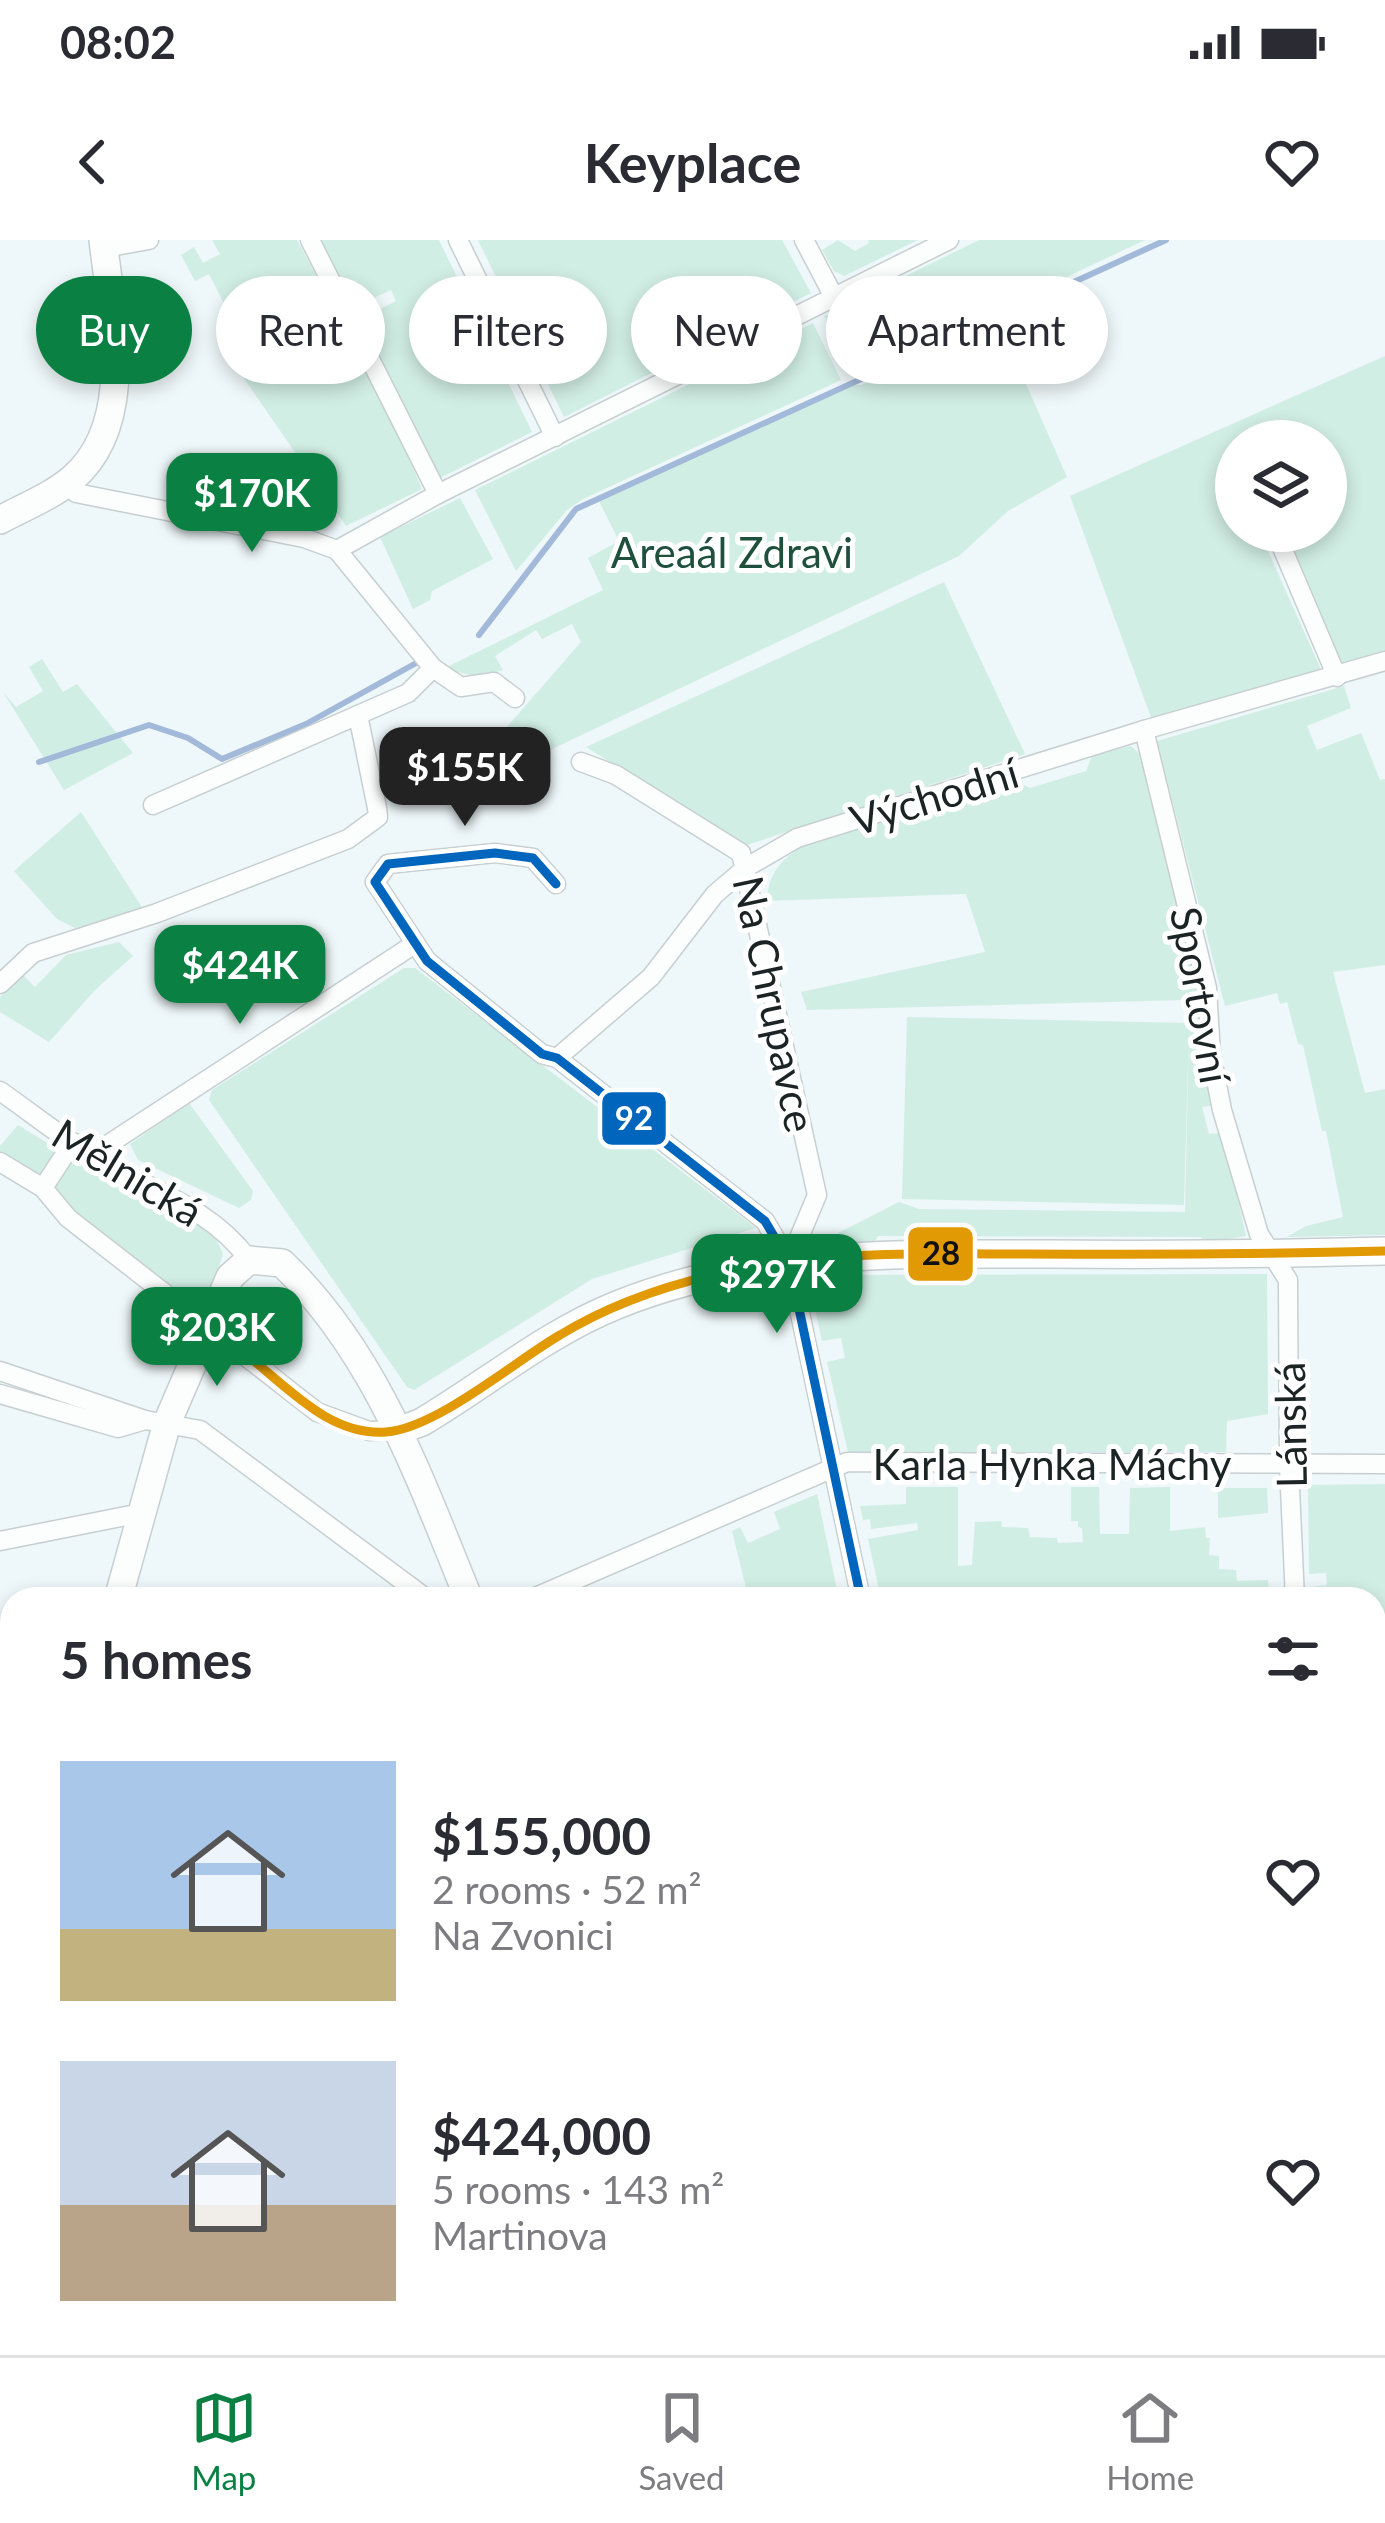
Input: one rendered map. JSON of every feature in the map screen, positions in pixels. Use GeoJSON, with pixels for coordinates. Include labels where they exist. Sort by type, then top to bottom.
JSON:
{"type":"FeatureCollection","features":[{"type":"Feature","properties":{"kind":"street"},"geometry":{"type":"LineString","coordinates":[[0,520],[67,483],[98,444],[113,393],[103,244],[149,240]]}},
{"type":"Feature","properties":{"kind":"street"},"geometry":{"type":"LineString","coordinates":[[310,240],[438,494]]}},
{"type":"Feature","properties":{"kind":"street"},"geometry":{"type":"LineString","coordinates":[[458,240],[555,437]]}},
{"type":"Feature","properties":{"kind":"street"},"geometry":{"type":"LineString","coordinates":[[804,240],[826,282]]}},
{"type":"Feature","properties":{"kind":"street"},"geometry":{"type":"LineString","coordinates":[[876,276],[949,240]]}},
{"type":"Feature","properties":{"kind":"street"},"geometry":{"type":"LineString","coordinates":[[337,550],[438,494],[826,301]]}},
{"type":"Feature","properties":{"kind":"street"},"geometry":{"type":"LineString","coordinates":[[67,483],[76,493],[304,538],[337,550],[433,668],[461,687],[494,682],[515,698]]}},
{"type":"Feature","properties":{"kind":"street"},"geometry":{"type":"LineString","coordinates":[[1284,552],[1337,677]]}},
{"type":"Feature","properties":{"kind":"street","name":"Východní"},"geometry":{"type":"LineString","coordinates":[[557,1058],[651,977],[715,895],[747,867],[797,838],[1385,661]]}},
{"type":"Feature","properties":{"kind":"street"},"geometry":{"type":"LineString","coordinates":[[153,805],[408,693],[433,668]]}},
{"type":"Feature","properties":{"kind":"street"},"geometry":{"type":"LineString","coordinates":[[0,984],[33,953],[157,914],[348,839],[378,817],[358,715]]}},
{"type":"Feature","properties":{"kind":"street","name":"Sportovní"},"geometry":{"type":"LineString","coordinates":[[1144,730],[1207,988],[1211,1054],[1222,1110],[1259,1234],[1275,1254]]}},
{"type":"Feature","properties":{"kind":"street","name":"Na Chrupavce"},"geometry":{"type":"LineString","coordinates":[[581,762],[616,775],[741,853],[747,867],[818,1195],[789,1262]]}},
{"type":"Feature","properties":{"kind":"street"},"geometry":{"type":"LineString","coordinates":[[556,884],[533,858],[495,853],[388,864],[375,882],[427,961],[765,1221],[789,1262],[858,1587]]}},
{"type":"Feature","properties":{"kind":"street"},"geometry":{"type":"LineString","coordinates":[[92,1155],[413,945]]}},
{"type":"Feature","properties":{"kind":"street","name":"Mělnická"},"geometry":{"type":"LineString","coordinates":[[0,1090],[92,1155],[187,1205],[231,1235],[249,1260]]}},
{"type":"Feature","properties":{"kind":"street"},"geometry":{"type":"LineString","coordinates":[[43,1188],[73,1142]]}},
{"type":"Feature","properties":{"kind":"street"},"geometry":{"type":"LineString","coordinates":[[0,1162],[43,1188],[68,1218],[317,1412],[369,1431],[401,1430],[422,1422],[613,1306],[710,1276],[789,1262],[877,1254],[1385,1251]]}},
{"type":"Feature","properties":{"kind":"street","name":"Lánská"},"geometry":{"type":"LineString","coordinates":[[1275,1254],[1288,1280],[1288,1466],[1294,1587]]}},
{"type":"Feature","properties":{"kind":"street"},"geometry":{"type":"LineString","coordinates":[[128,1587],[156,1421],[208,1330],[230,1277],[249,1260],[282,1263],[333,1318],[401,1430],[464,1587]]}},
{"type":"Feature","properties":{"kind":"street"},"geometry":{"type":"LineString","coordinates":[[0,1371],[156,1421],[200,1430],[411,1587]]}},
{"type":"Feature","properties":{"kind":"street"},"geometry":{"type":"LineString","coordinates":[[0,1394],[118,1428],[156,1421]]}},
{"type":"Feature","properties":{"kind":"street","name":"Karla Hynka Máchy"},"geometry":{"type":"LineString","coordinates":[[558,1587],[832,1466],[885,1462],[1385,1465]]}},
{"type":"Feature","properties":{"kind":"street"},"geometry":{"type":"LineString","coordinates":[[0,1541],[141,1513]]}},
{"type":"Feature","properties":{"kind":"green space"},"geometry":{"type":"Polygon","coordinates":[[[212,240],[297,240],[316,276],[216,276],[216,288],[209,274],[195,281],[181,255],[194,247],[203,263],[220,254],[212,240]]]}},
{"type":"Feature","properties":{"kind":"green space"},"geometry":{"type":"Polygon","coordinates":[[[317,240],[439,240],[456,276],[409,276],[409,384],[509,384],[532,432],[440,478],[385,372],[385,306],[396,301],[391,290],[385,293],[385,276],[336,276],[317,240]]]}},
{"type":"Feature","properties":{"kind":"green space"},"geometry":{"type":"Polygon","coordinates":[[[478,240],[782,240],[802,276],[631,276],[631,383],[564,417],[548,384],[607,384],[607,276],[495,276],[478,240]]]}},
{"type":"Feature","properties":{"kind":"green space"},"geometry":{"type":"Polygon","coordinates":[[[838,240],[855,251],[868,240],[918,240],[844,276],[834,271],[822,250],[838,240]]]}},
{"type":"Feature","properties":{"kind":"green space"},"geometry":{"type":"Polygon","coordinates":[[[979,240],[1145,240],[1069,276],[906,276],[979,240]]]}},
{"type":"Feature","properties":{"kind":"green space"},"geometry":{"type":"Polygon","coordinates":[[[802,277],[811,293],[802,298],[802,277]]]}},
{"type":"Feature","properties":{"kind":"green space"},"geometry":{"type":"Polygon","coordinates":[[[813,323],[826,349],[826,384],[832,384],[583,499],[567,510],[516,571],[475,490],[690,384],[802,384],[802,328],[813,323]]]}},
{"type":"Feature","properties":{"kind":"green space"},"geometry":{"type":"Polygon","coordinates":[[[1385,356],[1385,652],[1341,667],[1290,552],[1347,552],[1347,420],[1241,420],[1385,356]]]}},
{"type":"Feature","properties":{"kind":"green space"},"geometry":{"type":"Polygon","coordinates":[[[248,384],[374,384],[422,489],[346,526],[248,384]]]}},
{"type":"Feature","properties":{"kind":"green space","name":"Areaál Zdravi"},"geometry":{"type":"Polygon","coordinates":[[[1026,384],[1067,477],[1008,511],[959,556],[550,750],[507,727],[581,642],[572,624],[542,639],[536,630],[495,656],[503,670],[480,677],[443,669],[603,590],[588,558],[619,541],[599,501],[852,385],[1026,384]]]}},
{"type":"Feature","properties":{"kind":"green space"},"geometry":{"type":"Polygon","coordinates":[[[1215,432],[1215,552],[1268,552],[1323,674],[1153,723],[1070,496],[1215,432]]]}},
{"type":"Feature","properties":{"kind":"green space"},"geometry":{"type":"Polygon","coordinates":[[[460,498],[493,559],[432,591],[430,600],[413,609],[380,537],[460,498]]]}},
{"type":"Feature","properties":{"kind":"green space"},"geometry":{"type":"Polygon","coordinates":[[[944,582],[1025,754],[744,846],[586,747],[944,582]]]}},
{"type":"Feature","properties":{"kind":"green space"},"geometry":{"type":"Polygon","coordinates":[[[42,659],[63,692],[77,684],[133,753],[64,790],[3,692],[16,707],[43,691],[29,667],[42,659]]]}},
{"type":"Feature","properties":{"kind":"green space"},"geometry":{"type":"Polygon","coordinates":[[[1344,686],[1351,708],[1307,726],[1317,750],[1361,733],[1380,780],[1385,779],[1385,965],[1333,972],[1365,1093],[1385,1089],[1385,1235],[1287,1237],[1306,1226],[1343,1217],[1326,1131],[1322,1131],[1303,1045],[1298,1044],[1287,1002],[1280,1004],[1277,993],[1225,1006],[1157,741],[1344,686]]]}},
{"type":"Feature","properties":{"kind":"green space"},"geometry":{"type":"Polygon","coordinates":[[[1131,746],[1140,754],[1199,983],[1215,1105],[1202,1107],[1209,1134],[1223,1133],[1246,1236],[1204,1243],[1201,1237],[878,1236],[873,1244],[850,1245],[838,1233],[899,1202],[919,1209],[1185,1212],[1189,1028],[1184,1205],[902,1199],[907,1017],[1188,1023],[1184,1000],[807,1010],[801,992],[985,952],[966,894],[767,901],[778,867],[806,844],[1012,779],[1030,788],[1086,771],[1092,756],[1131,746]]]}},
{"type":"Feature","properties":{"kind":"green space"},"geometry":{"type":"Polygon","coordinates":[[[81,812],[143,909],[75,928],[57,919],[14,871],[81,812]]]}},
{"type":"Feature","properties":{"kind":"green space"},"geometry":{"type":"Polygon","coordinates":[[[119,942],[133,956],[49,1042],[0,1012],[0,997],[23,975],[35,987],[66,955],[119,942]]]}},
{"type":"Feature","properties":{"kind":"green space"},"geometry":{"type":"Polygon","coordinates":[[[404,968],[415,968],[756,1228],[592,1279],[414,1390],[407,1387],[209,1100],[212,1090],[404,968]]]}},
{"type":"Feature","properties":{"kind":"green space"},"geometry":{"type":"Polygon","coordinates":[[[189,1103],[253,1191],[251,1200],[239,1208],[138,1160],[130,1144],[189,1103]]]}},
{"type":"Feature","properties":{"kind":"green space"},"geometry":{"type":"Polygon","coordinates":[[[18,1125],[152,1207],[168,1203],[208,1230],[223,1254],[205,1310],[192,1306],[0,1163],[0,1146],[18,1125]]]}},
{"type":"Feature","properties":{"kind":"green space"},"geometry":{"type":"Polygon","coordinates":[[[1267,1274],[1268,1414],[1227,1421],[1226,1452],[848,1452],[827,1362],[845,1358],[841,1338],[822,1341],[811,1290],[822,1275],[1267,1274]]]}},
{"type":"Feature","properties":{"kind":"green space"},"geometry":{"type":"Polygon","coordinates":[[[1385,1484],[1385,1587],[1311,1587],[1327,1585],[1326,1573],[1309,1574],[1308,1485],[1385,1484]]]}},
{"type":"Feature","properties":{"kind":"green space"},"geometry":{"type":"Polygon","coordinates":[[[906,1487],[958,1487],[958,1566],[972,1565],[975,1522],[1001,1521],[1002,1527],[1028,1528],[1030,1537],[1083,1542],[1078,1521],[1071,1521],[1071,1487],[1099,1487],[1100,1534],[1129,1534],[1130,1488],[1170,1487],[1170,1531],[1205,1527],[1209,1555],[1219,1556],[1219,1569],[1236,1570],[1237,1581],[1268,1580],[1268,1587],[878,1587],[868,1539],[918,1530],[917,1523],[871,1529],[860,1506],[906,1504],[906,1487]]]}},
{"type":"Feature","properties":{"kind":"green space"},"geometry":{"type":"Polygon","coordinates":[[[1218,1488],[1267,1488],[1268,1513],[1218,1518],[1218,1488]]]}},
{"type":"Feature","properties":{"kind":"green space"},"geometry":{"type":"Polygon","coordinates":[[[817,1494],[836,1587],[746,1587],[732,1531],[740,1527],[748,1543],[780,1529],[774,1512],[817,1494]]]}},
{"type":"Feature","properties":{"kind":"waterway"},"geometry":{"type":"LineString","coordinates":[[479,635],[576,509],[1166,240]]}},
{"type":"Feature","properties":{"kind":"waterway"},"geometry":{"type":"LineString","coordinates":[[39,762],[149,725],[188,738],[222,759],[306,724],[418,662]]}},
{"type":"Feature","properties":{"kind":"transit line","name":"92"},"geometry":{"type":"LineString","coordinates":[[556,884],[533,858],[495,853],[388,864],[375,882],[427,961],[765,1221],[789,1262],[858,1587]]}},
{"type":"Feature","properties":{"kind":"transit line","name":"28"},"geometry":{"type":"LineString","coordinates":[[208,1330],[336,1422],[386,1432],[406,1428],[452,1406],[560,1335],[615,1307],[672,1286],[751,1267],[910,1254],[1385,1251]]}}]}
